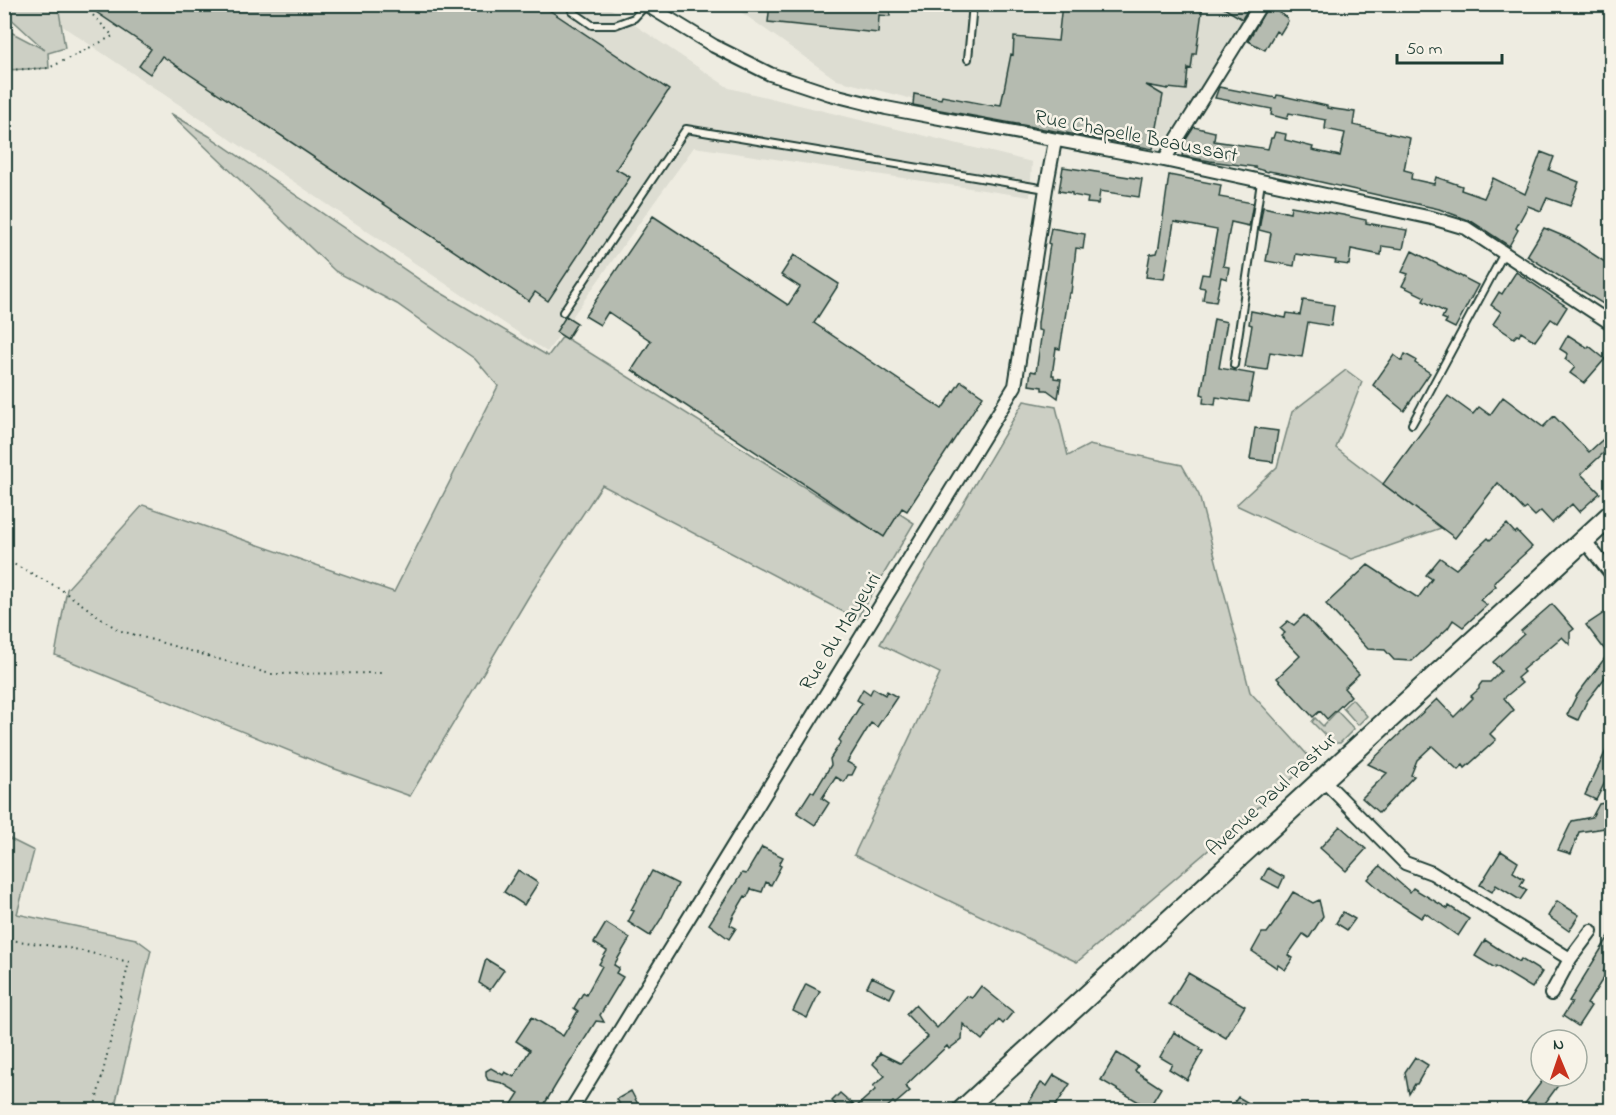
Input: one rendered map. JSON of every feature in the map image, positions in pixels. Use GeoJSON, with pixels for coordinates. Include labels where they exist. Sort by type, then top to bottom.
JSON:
{"type":"FeatureCollection","features":[{"type":"Feature","properties":{"kind":"main road","name":"Avenue Paul Pastur"},"geometry":{"type":"LineString","coordinates":[[963,1110],[1611,514]]}},
{"type":"Feature","properties":{"kind":"street"},"geometry":{"type":"LineString","coordinates":[[1164,160],[1261,4]]}},
{"type":"Feature","properties":{"kind":"street","name":"Rue Chapelle Beaussart"},"geometry":{"type":"LineString","coordinates":[[645,5],[724,51],[770,74],[886,108],[1164,160],[1432,218],[1466,228],[1611,324]]}},
{"type":"Feature","properties":{"kind":"street","name":"Rue du Mayeuri"},"geometry":{"type":"LineString","coordinates":[[571,1110],[1015,386],[1055,141]]}},
{"type":"Feature","properties":{"kind":"street"},"geometry":{"type":"LineString","coordinates":[[1584,540],[1611,575]]}},
{"type":"Feature","properties":{"kind":"street"},"geometry":{"type":"LineString","coordinates":[[1323,780],[1405,863],[1432,873],[1570,959]]}},
{"type":"Feature","properties":{"kind":"street"},"geometry":{"type":"LineString","coordinates":[[1551,994],[1570,959],[1591,931]]}},
{"type":"Feature","properties":{"kind":"lane"},"geometry":{"type":"LineString","coordinates":[[570,4],[572,11],[592,25],[615,25],[634,18],[645,5]]}},
{"type":"Feature","properties":{"kind":"lane"},"geometry":{"type":"LineString","coordinates":[[968,59],[973,4]]}},
{"type":"Feature","properties":{"kind":"lane"},"geometry":{"type":"LineString","coordinates":[[563,312],[686,129],[1046,189]]}},
{"type":"Feature","properties":{"kind":"lane"},"geometry":{"type":"LineString","coordinates":[[1234,365],[1262,181]]}},
{"type":"Feature","properties":{"kind":"lane"},"geometry":{"type":"LineString","coordinates":[[1412,424],[1504,253]]}},
{"type":"Feature","properties":{"kind":"path"},"geometry":{"type":"LineString","coordinates":[[4,70],[49,68],[113,36],[82,4]]}},
{"type":"Feature","properties":{"kind":"path"},"geometry":{"type":"LineString","coordinates":[[4,559],[59,588],[118,630],[270,674],[381,673]]}},
{"type":"Feature","properties":{"kind":"path"},"geometry":{"type":"LineString","coordinates":[[4,939],[74,949],[129,962],[94,1110]]}},
{"type":"Feature","properties":{"kind":"shaded area"},"geometry":{"type":"Polygon","coordinates":[[[5,4],[58,5],[65,48],[48,53],[49,68],[5,70],[5,29],[45,50],[5,13],[5,4]]]}},
{"type":"Feature","properties":{"kind":"shaded area"},"geometry":{"type":"Polygon","coordinates":[[[31,5],[605,5],[729,88],[1032,162],[1030,197],[694,147],[547,352],[31,5]]]}},
{"type":"Feature","properties":{"kind":"shaded area"},"geometry":{"type":"Polygon","coordinates":[[[731,5],[1254,5],[1158,152],[980,116],[837,80],[731,5]]]}},
{"type":"Feature","properties":{"kind":"shaded area"},"geometry":{"type":"Polygon","coordinates":[[[170,113],[209,136],[426,284],[548,356],[563,336],[860,522],[877,499],[914,523],[857,619],[602,485],[529,596],[410,796],[324,765],[55,655],[67,589],[143,505],[394,592],[498,386],[475,359],[397,304],[335,271],[170,113]]]}},
{"type":"Feature","properties":{"kind":"shaded area"},"geometry":{"type":"Polygon","coordinates":[[[1346,370],[1362,382],[1336,448],[1441,528],[1352,559],[1236,505],[1277,467],[1292,412],[1346,370]]]}},
{"type":"Feature","properties":{"kind":"shaded area"},"geometry":{"type":"Polygon","coordinates":[[[1024,401],[1056,407],[1068,456],[1089,445],[1182,465],[1199,495],[1250,692],[1313,761],[1077,962],[854,855],[940,673],[880,644],[1024,401]]]}},
{"type":"Feature","properties":{"kind":"shaded area"},"geometry":{"type":"Polygon","coordinates":[[[1352,699],[1367,716],[1358,725],[1343,708],[1352,699]]]}},
{"type":"Feature","properties":{"kind":"shaded area"},"geometry":{"type":"Polygon","coordinates":[[[1337,711],[1354,729],[1340,743],[1333,743],[1312,722],[1315,718],[1323,726],[1337,711]]]}},
{"type":"Feature","properties":{"kind":"shaded area"},"geometry":{"type":"Polygon","coordinates":[[[4,836],[34,851],[17,914],[136,939],[151,950],[114,1110],[5,1110],[4,836]]]}},
{"type":"Feature","properties":{"kind":"building"},"geometry":{"type":"Polygon","coordinates":[[[108,4],[371,4],[379,10],[382,4],[540,4],[669,90],[616,169],[630,177],[548,301],[535,292],[529,301],[162,56],[150,74],[139,66],[151,49],[96,12],[108,4]]]}},
{"type":"Feature","properties":{"kind":"building"},"geometry":{"type":"Polygon","coordinates":[[[770,4],[891,4],[890,16],[879,15],[878,33],[768,22],[770,4]]]}},
{"type":"Feature","properties":{"kind":"building"},"geometry":{"type":"Polygon","coordinates":[[[1062,4],[1203,4],[1196,54],[1193,54],[1191,69],[1188,68],[1186,90],[1146,85],[1163,95],[1153,149],[913,105],[914,94],[941,99],[942,96],[994,106],[995,104],[1001,105],[1011,54],[1013,55],[1014,37],[1058,41],[1062,4]]]}},
{"type":"Feature","properties":{"kind":"building"},"geometry":{"type":"Polygon","coordinates":[[[1217,4],[1251,4],[1242,19],[1217,4]]]}},
{"type":"Feature","properties":{"kind":"building"},"geometry":{"type":"Polygon","coordinates":[[[1269,4],[1283,4],[1278,12],[1288,21],[1280,34],[1276,31],[1265,50],[1248,41],[1269,4]]]}},
{"type":"Feature","properties":{"kind":"building"},"geometry":{"type":"Polygon","coordinates":[[[1219,87],[1276,98],[1277,95],[1283,96],[1327,106],[1327,108],[1355,112],[1353,125],[1410,138],[1404,170],[1412,172],[1411,179],[1434,184],[1436,177],[1462,186],[1461,190],[1484,198],[1493,178],[1525,194],[1541,152],[1554,157],[1549,170],[1579,182],[1570,206],[1547,198],[1541,211],[1528,206],[1509,246],[1471,221],[1439,209],[1268,172],[1255,167],[1182,156],[1185,141],[1194,127],[1215,132],[1214,141],[1268,149],[1275,132],[1286,134],[1285,140],[1313,147],[1312,150],[1340,156],[1345,133],[1325,129],[1326,120],[1289,113],[1287,119],[1271,115],[1272,109],[1215,98],[1219,87]]]}},
{"type":"Feature","properties":{"kind":"building"},"geometry":{"type":"Polygon","coordinates":[[[1063,167],[1142,179],[1139,197],[1100,191],[1098,204],[1087,203],[1088,198],[1059,191],[1063,167]]]}},
{"type":"Feature","properties":{"kind":"building"},"geometry":{"type":"Polygon","coordinates":[[[1169,175],[1221,185],[1219,197],[1253,203],[1249,226],[1231,222],[1223,266],[1229,267],[1227,279],[1221,277],[1216,302],[1203,300],[1205,288],[1199,287],[1202,274],[1209,275],[1217,230],[1174,222],[1164,279],[1146,277],[1150,254],[1157,253],[1159,246],[1169,175]]]}},
{"type":"Feature","properties":{"kind":"building"},"geometry":{"type":"Polygon","coordinates":[[[1291,206],[1407,230],[1403,249],[1382,246],[1381,255],[1351,249],[1349,265],[1335,263],[1336,260],[1296,254],[1294,266],[1266,261],[1271,233],[1259,230],[1263,207],[1290,213],[1291,206]]]}},
{"type":"Feature","properties":{"kind":"building"},"geometry":{"type":"Polygon","coordinates":[[[653,216],[788,305],[800,287],[781,275],[794,255],[839,284],[814,323],[942,409],[961,381],[983,396],[907,511],[902,508],[884,537],[632,370],[651,341],[608,312],[600,325],[585,316],[653,216]]]}},
{"type":"Feature","properties":{"kind":"building"},"geometry":{"type":"Polygon","coordinates":[[[1051,228],[1085,234],[1083,249],[1076,248],[1071,293],[1069,293],[1060,349],[1056,348],[1052,375],[1054,378],[1061,379],[1058,398],[1047,390],[1042,390],[1042,387],[1029,385],[1031,371],[1036,372],[1042,331],[1038,330],[1038,323],[1051,228]]]}},
{"type":"Feature","properties":{"kind":"building"},"geometry":{"type":"Polygon","coordinates":[[[1544,228],[1570,239],[1611,266],[1611,309],[1527,256],[1544,228]]]}},
{"type":"Feature","properties":{"kind":"building"},"geometry":{"type":"Polygon","coordinates":[[[1412,251],[1478,285],[1455,328],[1445,323],[1447,320],[1442,318],[1445,312],[1423,301],[1425,297],[1402,286],[1408,274],[1402,272],[1412,251]]]}},
{"type":"Feature","properties":{"kind":"building"},"geometry":{"type":"Polygon","coordinates":[[[1516,272],[1567,307],[1557,323],[1551,319],[1535,341],[1521,332],[1514,338],[1493,324],[1501,312],[1491,305],[1499,292],[1502,294],[1516,272]]]}},
{"type":"Feature","properties":{"kind":"building"},"geometry":{"type":"Polygon","coordinates":[[[1303,300],[1334,305],[1331,326],[1308,322],[1302,357],[1270,352],[1267,370],[1245,367],[1252,325],[1249,324],[1251,311],[1286,318],[1287,313],[1300,315],[1303,300]]]}},
{"type":"Feature","properties":{"kind":"building"},"geometry":{"type":"Polygon","coordinates":[[[566,316],[577,323],[567,339],[556,332],[566,316]]]}},
{"type":"Feature","properties":{"kind":"building"},"geometry":{"type":"Polygon","coordinates":[[[1214,319],[1227,322],[1219,368],[1254,374],[1249,402],[1216,397],[1215,405],[1203,403],[1204,395],[1201,394],[1214,319]]]}},
{"type":"Feature","properties":{"kind":"building"},"geometry":{"type":"Polygon","coordinates":[[[1568,335],[1588,348],[1589,346],[1605,359],[1584,383],[1570,373],[1575,367],[1565,359],[1568,354],[1560,349],[1568,335]]]}},
{"type":"Feature","properties":{"kind":"building"},"geometry":{"type":"Polygon","coordinates":[[[1405,354],[1416,360],[1415,363],[1430,373],[1404,411],[1373,385],[1394,355],[1402,361],[1405,354]]]}},
{"type":"Feature","properties":{"kind":"building"},"geometry":{"type":"Polygon","coordinates":[[[1448,396],[1473,414],[1479,407],[1490,415],[1503,397],[1543,427],[1554,416],[1589,452],[1611,432],[1611,446],[1581,474],[1600,493],[1579,512],[1572,504],[1552,523],[1541,511],[1535,516],[1527,508],[1524,510],[1498,483],[1455,538],[1383,484],[1448,396]]]}},
{"type":"Feature","properties":{"kind":"building"},"geometry":{"type":"Polygon","coordinates":[[[1255,428],[1278,431],[1273,462],[1250,459],[1255,428]]]}},
{"type":"Feature","properties":{"kind":"building"},"geometry":{"type":"Polygon","coordinates":[[[1507,524],[1532,547],[1497,579],[1494,583],[1496,586],[1480,600],[1487,605],[1463,627],[1453,620],[1448,628],[1412,661],[1394,660],[1385,650],[1368,649],[1326,604],[1368,565],[1418,598],[1432,579],[1426,575],[1440,558],[1456,569],[1488,538],[1490,540],[1507,524]]]}},
{"type":"Feature","properties":{"kind":"building"},"geometry":{"type":"Polygon","coordinates":[[[1552,604],[1574,629],[1570,632],[1570,645],[1562,637],[1522,670],[1524,672],[1517,678],[1522,683],[1504,698],[1514,710],[1490,734],[1496,740],[1465,768],[1463,765],[1458,770],[1432,746],[1417,760],[1411,775],[1414,776],[1379,813],[1362,798],[1387,773],[1368,764],[1437,699],[1454,717],[1473,698],[1471,696],[1479,689],[1482,682],[1490,682],[1501,671],[1493,662],[1524,634],[1521,631],[1552,604]]]}},
{"type":"Feature","properties":{"kind":"building"},"geometry":{"type":"Polygon","coordinates":[[[1604,613],[1611,623],[1611,670],[1587,701],[1578,720],[1567,715],[1577,695],[1608,654],[1586,625],[1604,613]]]}},
{"type":"Feature","properties":{"kind":"building"},"geometry":{"type":"Polygon","coordinates":[[[1304,615],[1359,674],[1344,688],[1351,696],[1327,719],[1320,711],[1313,717],[1277,678],[1300,656],[1281,636],[1285,633],[1280,628],[1288,621],[1294,625],[1304,615]]]}},
{"type":"Feature","properties":{"kind":"building"},"geometry":{"type":"Polygon","coordinates":[[[873,688],[885,695],[887,691],[897,697],[877,727],[871,723],[847,762],[856,767],[852,775],[848,775],[844,782],[836,777],[822,798],[829,803],[815,825],[797,813],[811,791],[814,793],[831,765],[830,759],[841,742],[839,740],[862,703],[857,700],[863,689],[870,694],[873,688]]]}},
{"type":"Feature","properties":{"kind":"building"},"geometry":{"type":"Polygon","coordinates":[[[1611,740],[1611,770],[1596,800],[1585,795],[1611,740]]]}},
{"type":"Feature","properties":{"kind":"building"},"geometry":{"type":"Polygon","coordinates":[[[1611,802],[1611,827],[1579,832],[1571,854],[1558,850],[1572,821],[1592,817],[1599,804],[1611,802]]]}},
{"type":"Feature","properties":{"kind":"building"},"geometry":{"type":"Polygon","coordinates":[[[1340,826],[1366,849],[1346,871],[1320,848],[1340,826]]]}},
{"type":"Feature","properties":{"kind":"building"},"geometry":{"type":"Polygon","coordinates":[[[762,847],[783,857],[779,865],[781,866],[771,885],[766,882],[762,892],[751,889],[747,897],[745,896],[732,918],[730,925],[736,928],[729,939],[709,924],[742,873],[746,874],[762,847]]]}},
{"type":"Feature","properties":{"kind":"building"},"geometry":{"type":"Polygon","coordinates":[[[1501,851],[1518,862],[1513,872],[1524,879],[1520,886],[1527,890],[1520,900],[1496,885],[1492,892],[1480,885],[1501,851]]]}},
{"type":"Feature","properties":{"kind":"building"},"geometry":{"type":"Polygon","coordinates":[[[1380,866],[1410,892],[1413,888],[1469,919],[1458,936],[1425,913],[1421,918],[1387,896],[1368,879],[1380,866]]]}},
{"type":"Feature","properties":{"kind":"building"},"geometry":{"type":"Polygon","coordinates":[[[1268,868],[1284,877],[1279,888],[1262,879],[1268,868]]]}},
{"type":"Feature","properties":{"kind":"building"},"geometry":{"type":"Polygon","coordinates":[[[518,870],[538,883],[524,905],[504,892],[518,870]]]}},
{"type":"Feature","properties":{"kind":"building"},"geometry":{"type":"Polygon","coordinates":[[[652,871],[678,884],[650,936],[628,922],[634,911],[631,910],[652,871]]]}},
{"type":"Feature","properties":{"kind":"building"},"geometry":{"type":"Polygon","coordinates":[[[1293,892],[1313,903],[1319,900],[1323,916],[1309,938],[1303,934],[1288,955],[1293,958],[1285,970],[1278,965],[1277,968],[1252,951],[1262,933],[1267,933],[1281,914],[1293,892]]]}},
{"type":"Feature","properties":{"kind":"building"},"geometry":{"type":"Polygon","coordinates":[[[1557,901],[1579,915],[1569,931],[1548,916],[1557,901]]]}},
{"type":"Feature","properties":{"kind":"building"},"geometry":{"type":"Polygon","coordinates":[[[1343,912],[1355,919],[1347,930],[1336,923],[1343,912]]]}},
{"type":"Feature","properties":{"kind":"building"},"geometry":{"type":"Polygon","coordinates":[[[606,923],[630,938],[614,965],[619,968],[616,973],[623,977],[600,1015],[604,1022],[596,1021],[541,1110],[508,1110],[519,1093],[502,1083],[488,1080],[486,1071],[491,1068],[503,1075],[505,1072],[514,1077],[530,1050],[516,1041],[532,1017],[563,1036],[578,1011],[574,1008],[583,993],[586,995],[602,966],[599,964],[607,951],[594,943],[606,923]]]}},
{"type":"Feature","properties":{"kind":"building"},"geometry":{"type":"Polygon","coordinates":[[[1611,933],[1611,960],[1603,972],[1606,974],[1587,1004],[1591,1006],[1578,1026],[1563,1016],[1572,1002],[1569,1001],[1611,933]]]}},
{"type":"Feature","properties":{"kind":"building"},"geometry":{"type":"Polygon","coordinates":[[[1485,940],[1519,962],[1521,959],[1542,972],[1532,988],[1475,956],[1485,940]]]}},
{"type":"Feature","properties":{"kind":"building"},"geometry":{"type":"Polygon","coordinates":[[[486,959],[504,970],[490,990],[479,983],[486,959]]]}},
{"type":"Feature","properties":{"kind":"building"},"geometry":{"type":"Polygon","coordinates":[[[1188,973],[1245,1006],[1226,1038],[1169,1004],[1188,973]]]}},
{"type":"Feature","properties":{"kind":"building"},"geometry":{"type":"Polygon","coordinates":[[[872,977],[895,988],[890,998],[867,987],[872,977]]]}},
{"type":"Feature","properties":{"kind":"building"},"geometry":{"type":"Polygon","coordinates":[[[806,984],[820,991],[807,1018],[793,1011],[806,984]]]}},
{"type":"Feature","properties":{"kind":"building"},"geometry":{"type":"Polygon","coordinates":[[[981,986],[1013,1012],[1003,1024],[999,1020],[982,1040],[963,1024],[962,1039],[949,1049],[947,1046],[905,1086],[910,1091],[884,1110],[840,1110],[832,1101],[840,1093],[856,1107],[876,1089],[873,1086],[885,1076],[873,1064],[880,1053],[900,1063],[928,1037],[906,1014],[915,1005],[937,1028],[967,996],[972,998],[981,986]]]}},
{"type":"Feature","properties":{"kind":"building"},"geometry":{"type":"Polygon","coordinates":[[[1174,1032],[1203,1051],[1187,1080],[1169,1069],[1172,1064],[1160,1057],[1174,1032]]]}},
{"type":"Feature","properties":{"kind":"building"},"geometry":{"type":"Polygon","coordinates":[[[1117,1053],[1138,1066],[1135,1071],[1161,1088],[1149,1108],[1101,1080],[1117,1053]]]}},
{"type":"Feature","properties":{"kind":"building"},"geometry":{"type":"Polygon","coordinates":[[[1415,1057],[1428,1065],[1409,1094],[1405,1072],[1415,1057]]]}},
{"type":"Feature","properties":{"kind":"building"},"geometry":{"type":"Polygon","coordinates":[[[1054,1075],[1070,1084],[1053,1110],[1024,1110],[1041,1083],[1047,1086],[1054,1075]]]}},
{"type":"Feature","properties":{"kind":"building"},"geometry":{"type":"Polygon","coordinates":[[[1537,1088],[1556,1088],[1540,1110],[1529,1110],[1523,1106],[1537,1088]]]}},
{"type":"Feature","properties":{"kind":"building"},"geometry":{"type":"Polygon","coordinates":[[[631,1091],[641,1110],[623,1110],[617,1099],[631,1091]]]}},
{"type":"Feature","properties":{"kind":"building"},"geometry":{"type":"Polygon","coordinates":[[[1238,1097],[1261,1110],[1229,1110],[1238,1097]]]}}]}
